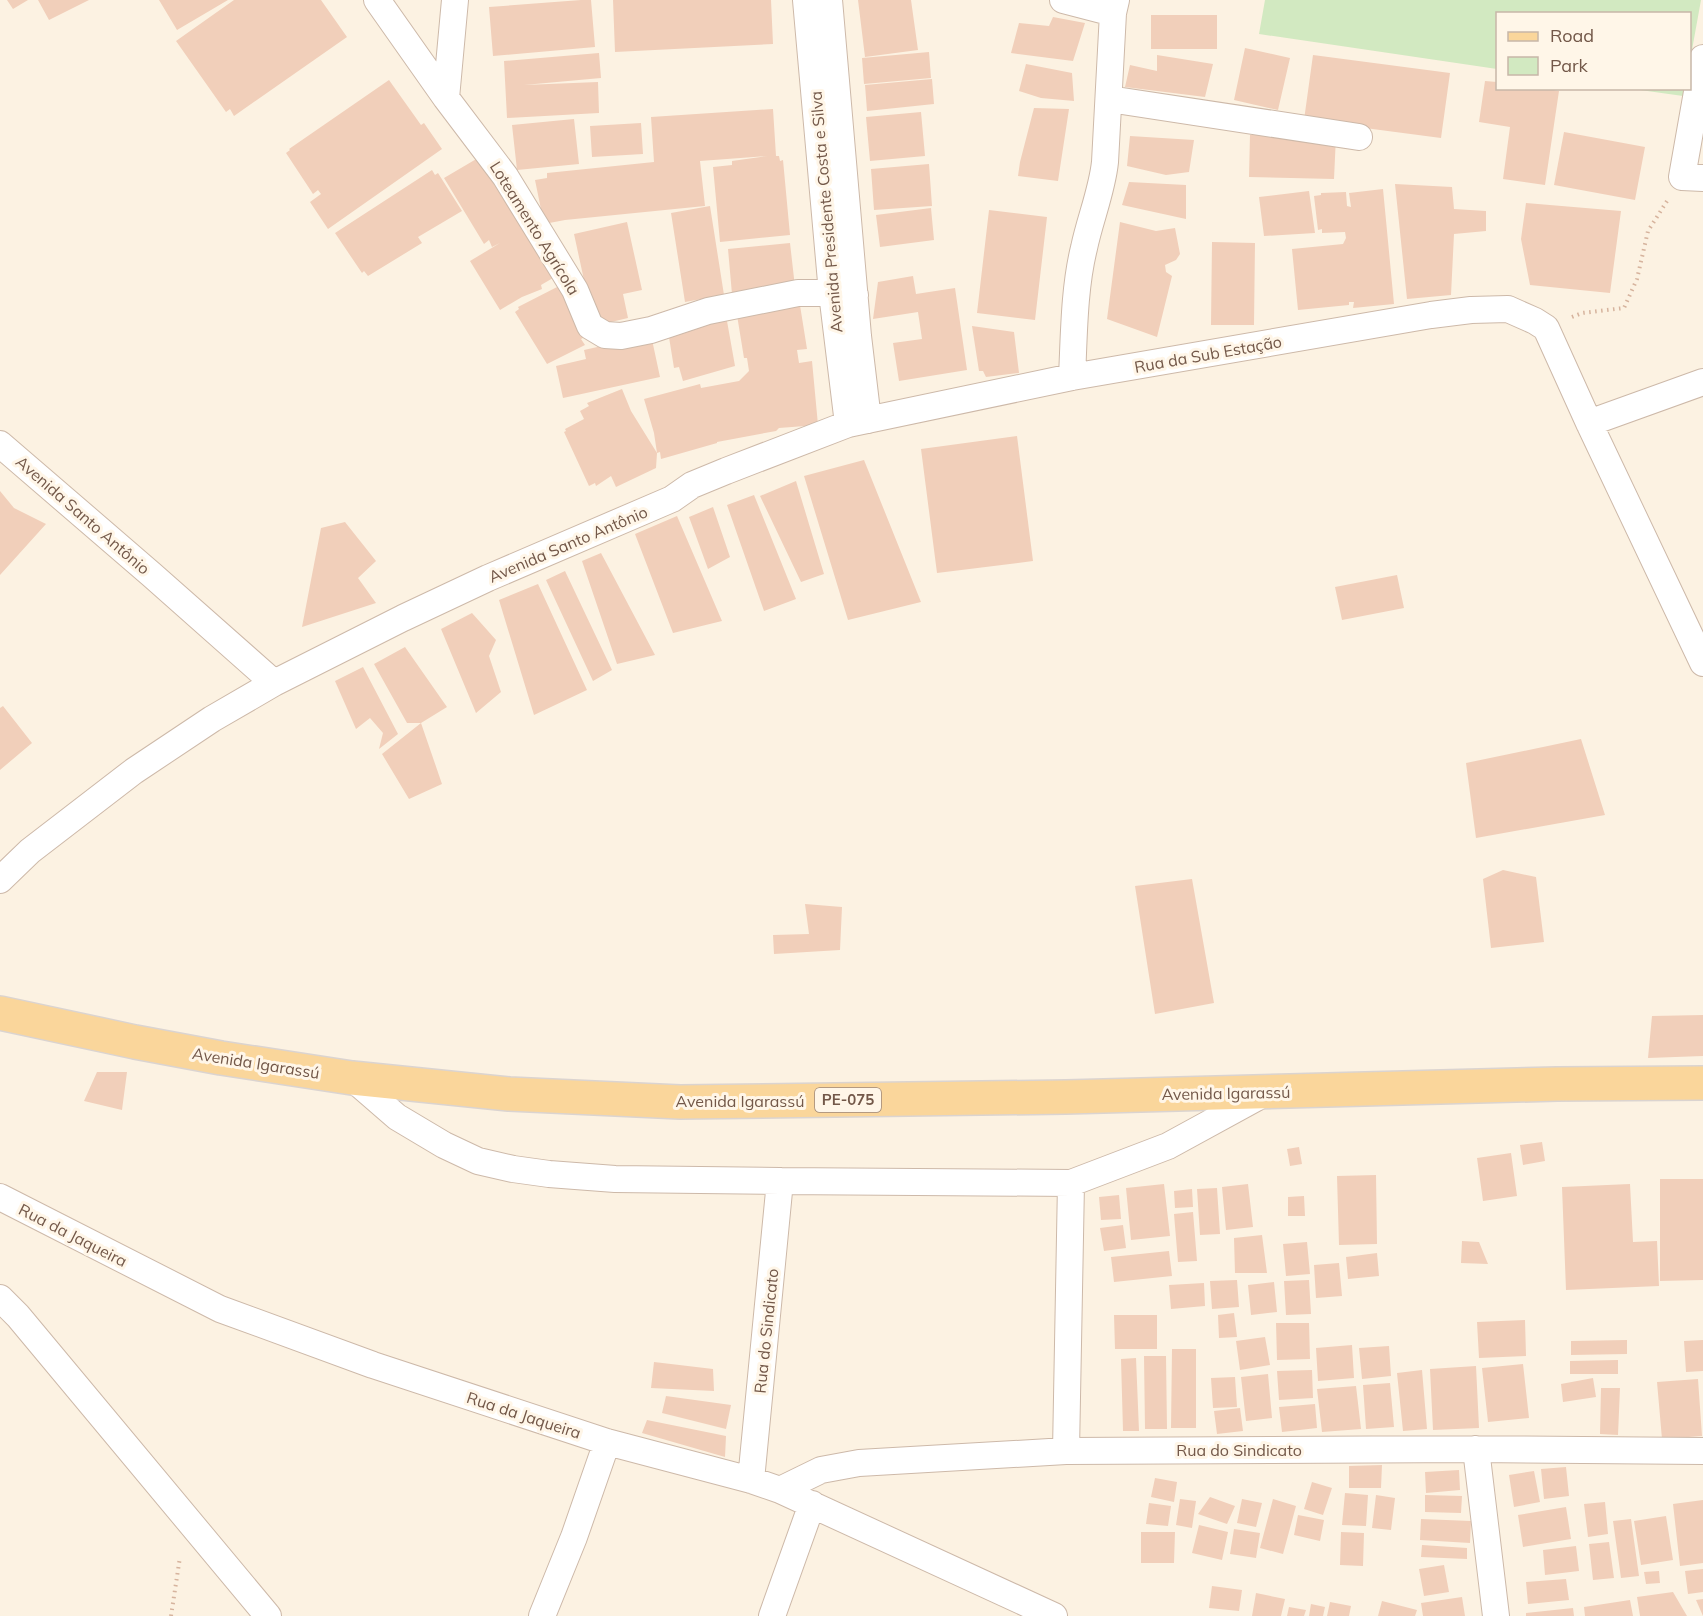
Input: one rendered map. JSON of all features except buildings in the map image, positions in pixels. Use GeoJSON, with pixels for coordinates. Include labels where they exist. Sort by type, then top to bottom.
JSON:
{"type":"FeatureCollection","features":[{"type":"Feature","properties":{"kind":"main road","name":"Avenida Igarassú"},"geometry":{"type":"LineString","coordinates":[[0,1013],[221,1058],[352,1078],[509,1094],[680,1102],[1066,1097],[1557,1084],[1703,1083]]}},
{"type":"Feature","properties":{"kind":"street","name":"Loteamento Agrícola"},"geometry":{"type":"LineString","coordinates":[[377,0],[446,98],[505,176],[574,290],[590,326],[605,335],[621,336],[651,330],[708,311],[798,293],[844,294]]}},
{"type":"Feature","properties":{"kind":"street"},"geometry":{"type":"LineString","coordinates":[[446,98],[455,0]]}},
{"type":"Feature","properties":{"kind":"street","name":"Avenida Presidente Costa e Silva"},"geometry":{"type":"LineString","coordinates":[[806,0],[844,294],[858,336],[858,422]]}},
{"type":"Feature","properties":{"kind":"street","name":"Avenida Presidente Costa e Silva"},"geometry":{"type":"LineString","coordinates":[[829,0],[844,294]]}},
{"type":"Feature","properties":{"kind":"street"},"geometry":{"type":"LineString","coordinates":[[1063,0],[1114,7],[1103,177],[1083,249],[1076,303],[1072,377]]}},
{"type":"Feature","properties":{"kind":"street"},"geometry":{"type":"LineString","coordinates":[[1692,178],[1703,58]]}},
{"type":"Feature","properties":{"kind":"street"},"geometry":{"type":"LineString","coordinates":[[1109,99],[1359,137]]}},
{"type":"Feature","properties":{"kind":"street","name":"Rua da Sub Estação"},"geometry":{"type":"LineString","coordinates":[[858,422],[1072,377],[1431,315],[1471,310],[1508,309],[1546,328]]}},
{"type":"Feature","properties":{"kind":"street"},"geometry":{"type":"LineString","coordinates":[[1546,328],[1589,423],[1696,631],[1703,663]]}},
{"type":"Feature","properties":{"kind":"street"},"geometry":{"type":"LineString","coordinates":[[1589,423],[1703,382]]}},
{"type":"Feature","properties":{"kind":"street","name":"Avenida Santo Antônio"},"geometry":{"type":"LineString","coordinates":[[0,880],[30,851],[134,771],[212,719],[274,682],[488,578],[672,499],[692,485],[858,422]]}},
{"type":"Feature","properties":{"kind":"street","name":"Avenida Santo Antônio"},"geometry":{"type":"LineString","coordinates":[[0,444],[274,682]]}},
{"type":"Feature","properties":{"kind":"street"},"geometry":{"type":"LineString","coordinates":[[352,1078],[397,1117],[444,1145],[478,1161],[549,1174],[615,1179],[1071,1183],[1168,1146],[1268,1092]]}},
{"type":"Feature","properties":{"kind":"street","name":"Rua do Sindicato"},"geometry":{"type":"LineString","coordinates":[[751,1480],[780,1181]]}},
{"type":"Feature","properties":{"kind":"street"},"geometry":{"type":"LineString","coordinates":[[1066,1451],[1071,1183]]}},
{"type":"Feature","properties":{"kind":"street","name":"Rua da Jaqueira"},"geometry":{"type":"LineString","coordinates":[[0,1197],[220,1310],[373,1365],[607,1442],[751,1480],[780,1490],[812,1504],[1009,1606],[1054,1616]]}},
{"type":"Feature","properties":{"kind":"street"},"geometry":{"type":"LineString","coordinates":[[0,1298],[268,1616]]}},
{"type":"Feature","properties":{"kind":"street"},"geometry":{"type":"LineString","coordinates":[[542,1616],[574,1537],[607,1442]]}},
{"type":"Feature","properties":{"kind":"street"},"geometry":{"type":"LineString","coordinates":[[1476,1449],[1497,1616]]}},
{"type":"Feature","properties":{"kind":"street","name":"Rua do Sindicato"},"geometry":{"type":"LineString","coordinates":[[780,1490],[821,1470],[859,1463],[1066,1451],[1476,1449],[1703,1451]]}},
{"type":"Feature","properties":{"kind":"street"},"geometry":{"type":"LineString","coordinates":[[772,1616],[812,1504]]}},
{"type":"Feature","properties":{"kind":"path"},"geometry":{"type":"LineString","coordinates":[[1546,328],[1581,313],[1624,308],[1637,279],[1648,231],[1692,178]]}},
{"type":"Feature","properties":{"kind":"path"},"geometry":{"type":"LineString","coordinates":[[171,1616],[186,1518]]}},
{"type":"Feature","properties":{"kind":"green space"},"geometry":{"type":"Polygon","coordinates":[[[1265,0],[1701,0],[1691,55],[1691,12],[1496,12],[1496,69],[1259,34],[1265,0]]]}},
{"type":"Feature","properties":{"kind":"green space"},"geometry":{"type":"Polygon","coordinates":[[[1640,90],[1684,90],[1683,96],[1640,90]]]}}]}
